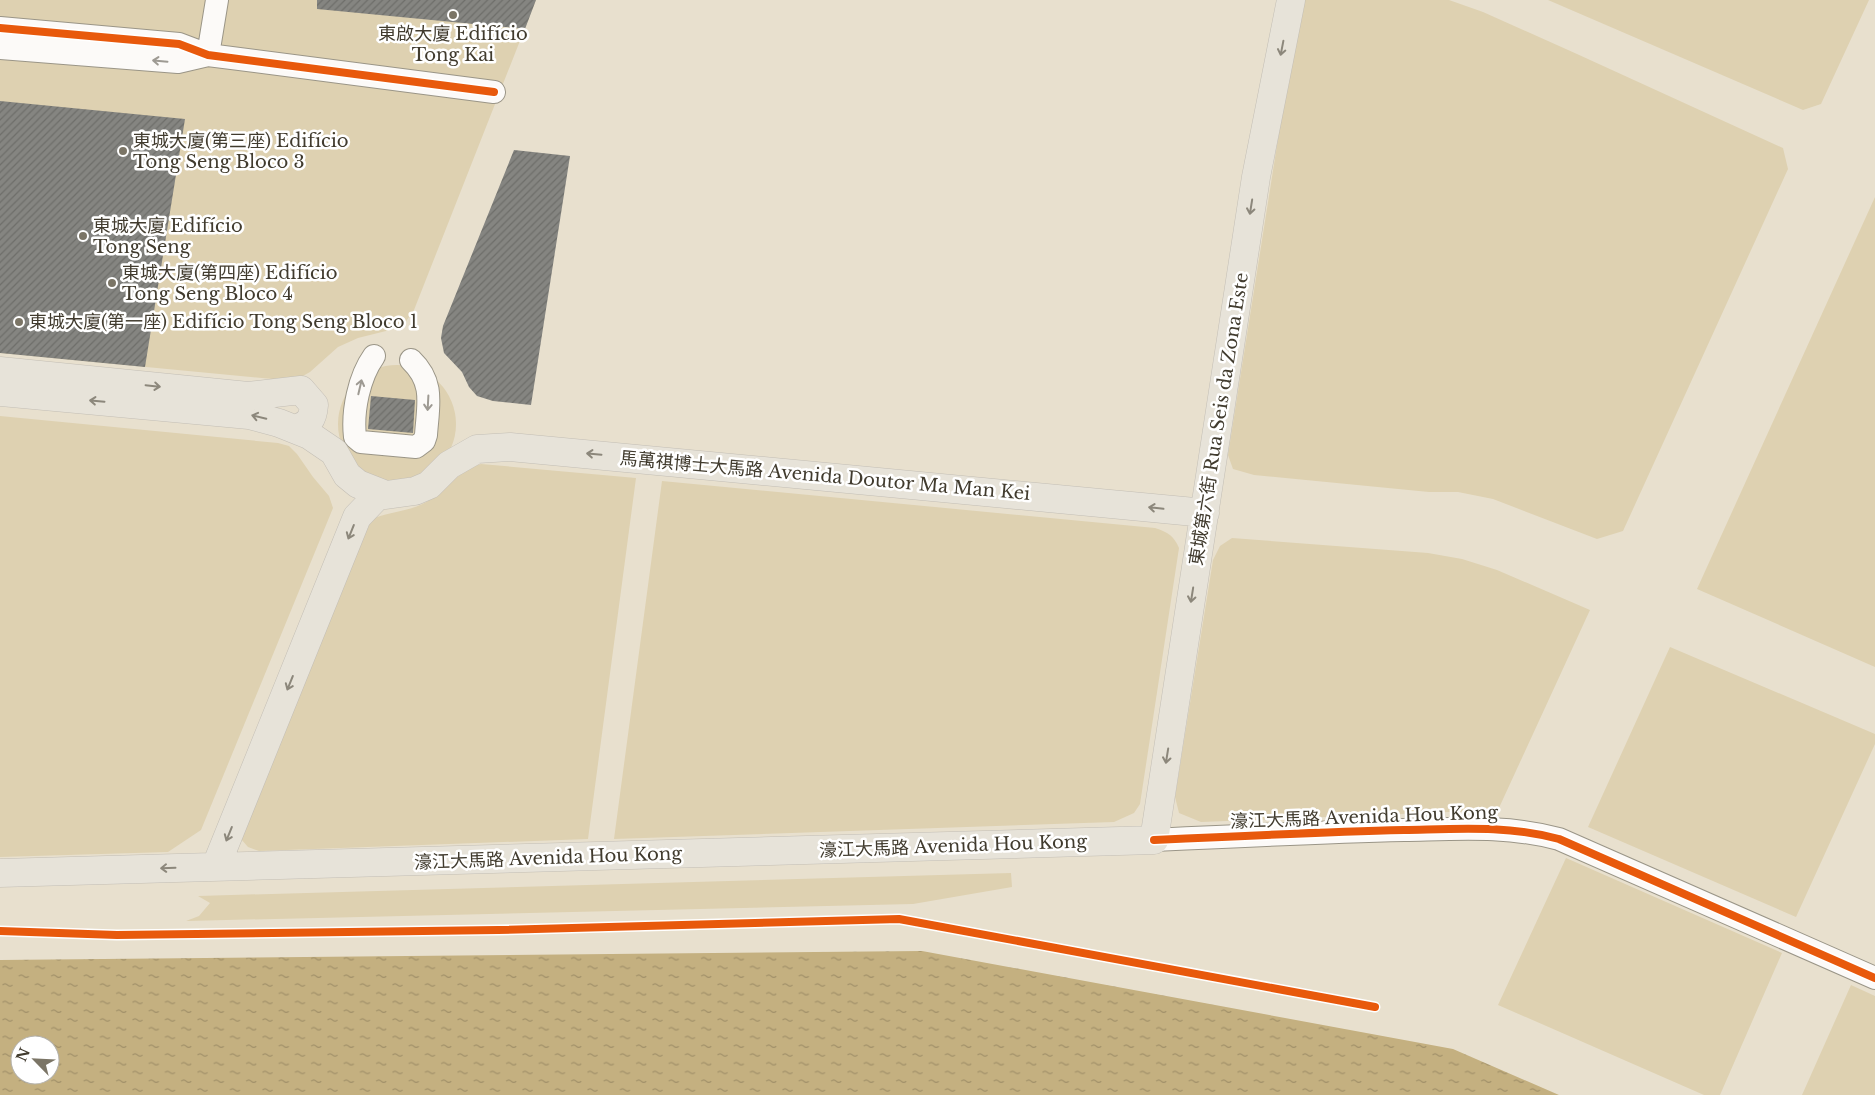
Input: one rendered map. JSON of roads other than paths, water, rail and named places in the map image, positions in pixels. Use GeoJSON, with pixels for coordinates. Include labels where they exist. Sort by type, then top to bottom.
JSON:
{"type":"FeatureCollection","features":[{"type":"Feature","properties":{"kind":"main road","name":"東城第六街 Rua Seis da Zona Este"},"geometry":{"type":"LineString","coordinates":[[1154,840],[1256,177],[1291,0]]}},
{"type":"Feature","properties":{"kind":"main road"},"geometry":{"type":"LineString","coordinates":[[0,371],[248,396],[301,390],[314,405],[314,415],[308,424],[296,429]]}},
{"type":"Feature","properties":{"kind":"main road"},"geometry":{"type":"LineString","coordinates":[[0,392],[249,415],[296,429],[334,452],[347,475],[358,484],[379,494],[357,517],[216,866]]}},
{"type":"Feature","properties":{"kind":"main road","name":"馬萬祺博士大馬路 Avenida Doutor Ma Man Kei"},"geometry":{"type":"LineString","coordinates":[[379,494],[397,495],[415,491],[436,480],[449,465],[477,449],[510,447],[1205,513]]}},
{"type":"Feature","properties":{"kind":"main road","name":"濠江大馬路 Avenida Hou Kong"},"geometry":{"type":"LineString","coordinates":[[0,873],[1154,840]]}},
{"type":"Feature","properties":{"kind":"street"},"geometry":{"type":"LineString","coordinates":[[208,55],[217,0]]}},
{"type":"Feature","properties":{"kind":"street"},"geometry":{"type":"LineString","coordinates":[[0,28],[179,44],[208,55],[494,92]]}},
{"type":"Feature","properties":{"kind":"street"},"geometry":{"type":"LineString","coordinates":[[0,48],[178,62],[208,55]]}},
{"type":"Feature","properties":{"kind":"street"},"geometry":{"type":"LineString","coordinates":[[374,356],[365,368],[358,397],[354,437],[361,442],[416,446],[424,441],[429,396],[423,372],[411,360]]}},
{"type":"Feature","properties":{"kind":"street","name":"濠江大馬路 Avenida Hou Kong"},"geometry":{"type":"LineString","coordinates":[[1154,840],[1349,831],[1506,828],[1533,832],[1559,839],[1875,978]]}},
{"type":"Feature","properties":{"kind":"water"},"geometry":{"type":"Polygon","coordinates":[[[922,951],[1453,1049],[1559,1095],[0,1095],[0,960],[922,951]]]}},
{"type":"Feature","properties":{"kind":"place","name":"東啟大廈 Edifício Tong Kai"},"geometry":{"type":"Point","coordinates":[453,15]}},
{"type":"Feature","properties":{"kind":"place","name":"東城大廈(第三座) Edifício Tong Seng Bloco 3"},"geometry":{"type":"Point","coordinates":[123,151]}},
{"type":"Feature","properties":{"kind":"place","name":"東城大廈 Edifício Tong Seng"},"geometry":{"type":"Point","coordinates":[83,236]}},
{"type":"Feature","properties":{"kind":"place","name":"東城大廈(第四座) Edifício Tong Seng Bloco 4"},"geometry":{"type":"Point","coordinates":[112,283]}},
{"type":"Feature","properties":{"kind":"place","name":"東城大廈(第一座) Edifício Tong Seng Bloco 1"},"geometry":{"type":"Point","coordinates":[19,322]}}]}
